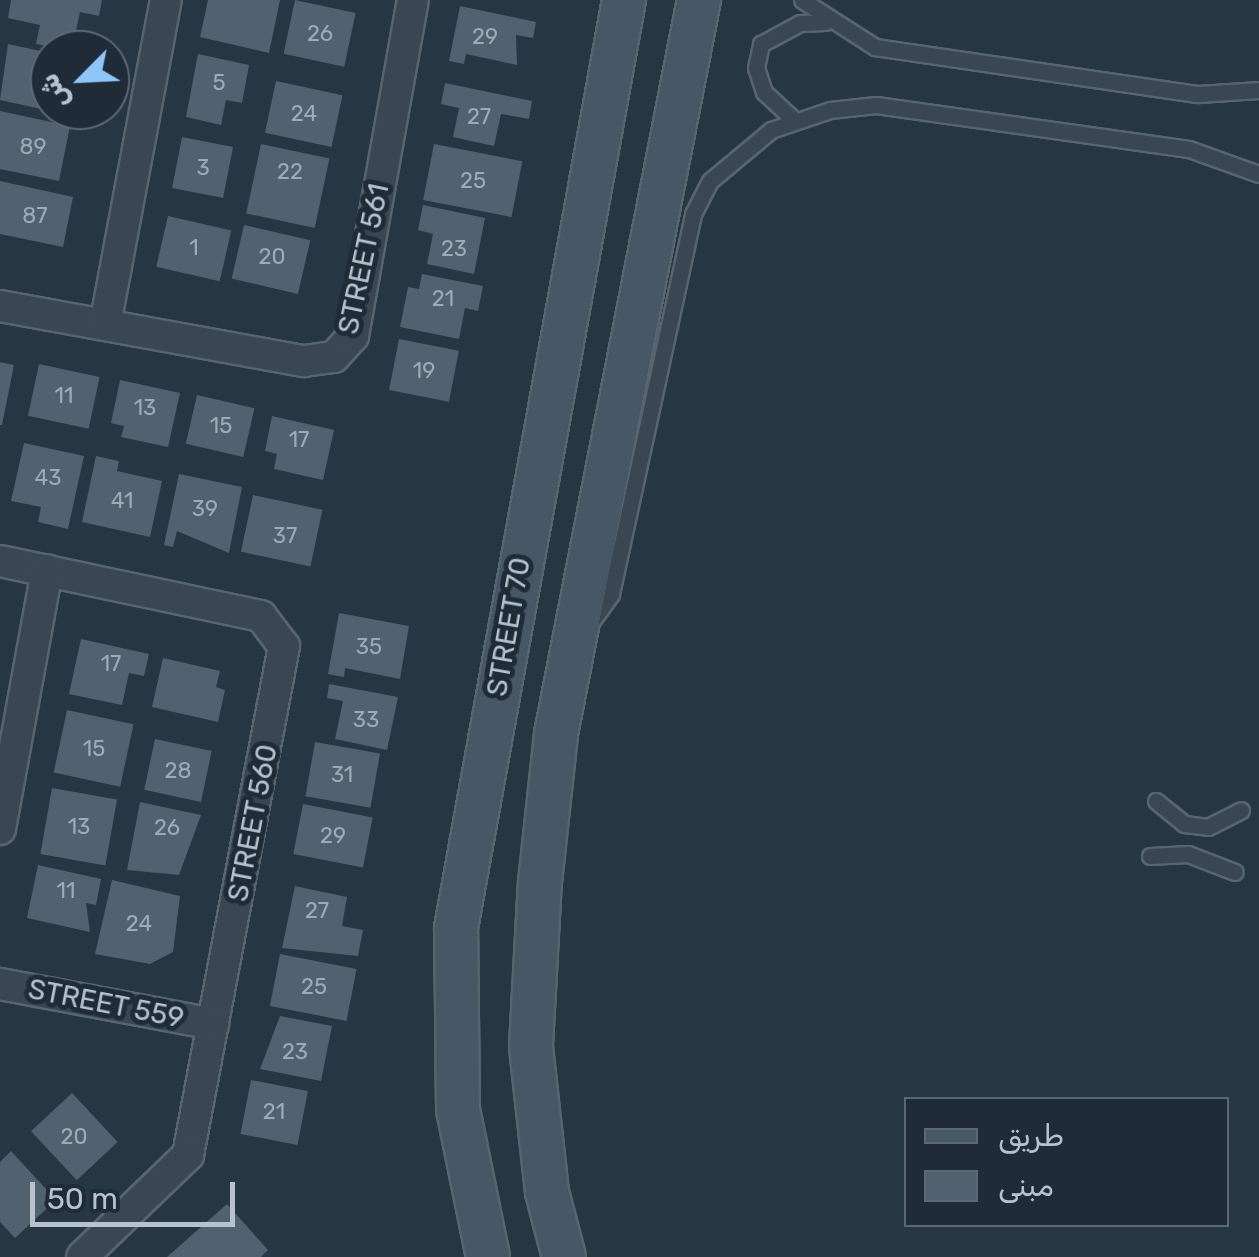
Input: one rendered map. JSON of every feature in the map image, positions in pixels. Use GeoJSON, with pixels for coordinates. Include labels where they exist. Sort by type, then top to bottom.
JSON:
{"type":"FeatureCollection","features":[{"type":"Feature","properties":{"kind":"main road","name":"STREET 70"},"geometry":{"type":"LineString","coordinates":[[488,1257],[458,1109],[456,928],[624,0]]}},
{"type":"Feature","properties":{"kind":"main road"},"geometry":{"type":"LineString","coordinates":[[564,1257],[547,1192],[531,1046],[556,734],[698,0]]}},
{"type":"Feature","properties":{"kind":"street"},"geometry":{"type":"LineString","coordinates":[[105,324],[166,0]]}},
{"type":"Feature","properties":{"kind":"street","name":"STREET 561"},"geometry":{"type":"LineString","coordinates":[[0,306],[304,360],[344,349],[412,0]]}},
{"type":"Feature","properties":{"kind":"street","name":"STREET 560"},"geometry":{"type":"LineString","coordinates":[[0,561],[261,616],[284,646],[188,1155],[85,1256]]}},
{"type":"Feature","properties":{"kind":"street"},"geometry":{"type":"LineString","coordinates":[[0,829],[47,570]]}},
{"type":"Feature","properties":{"kind":"street","name":"STREET 559"},"geometry":{"type":"LineString","coordinates":[[0,984],[213,1024]]}},
{"type":"Feature","properties":{"kind":"lane"},"geometry":{"type":"LineString","coordinates":[[802,0],[825,22],[875,48],[1199,94],[1259,90]]}},
{"type":"Feature","properties":{"kind":"lane"},"geometry":{"type":"LineString","coordinates":[[794,120],[764,92],[756,68],[761,44],[800,23],[825,22]]}},
{"type":"Feature","properties":{"kind":"lane"},"geometry":{"type":"LineString","coordinates":[[574,646],[611,594],[693,214],[710,181],[738,154],[794,120],[876,104],[1189,149],[1259,174]]}},
{"type":"Feature","properties":{"kind":"lane"},"geometry":{"type":"LineString","coordinates":[[1156,801],[1184,824],[1208,827],[1240,810]]}},
{"type":"Feature","properties":{"kind":"lane"},"geometry":{"type":"LineString","coordinates":[[1150,856],[1188,854],[1235,872]]}},
{"type":"Feature","properties":{"kind":"building"},"geometry":{"type":"Polygon","coordinates":[[[11,0],[102,0],[99,16],[80,12],[76,30],[39,30],[40,25],[8,18],[11,0]]]}},
{"type":"Feature","properties":{"kind":"building"},"geometry":{"type":"Polygon","coordinates":[[[208,0],[280,0],[269,53],[200,37],[208,0]]]}},
{"type":"Feature","properties":{"kind":"building"},"geometry":{"type":"Polygon","coordinates":[[[295,0],[356,13],[344,67],[284,54],[295,0]]]}},
{"type":"Feature","properties":{"kind":"building"},"geometry":{"type":"Polygon","coordinates":[[[460,6],[536,22],[533,38],[516,35],[517,65],[466,54],[464,64],[449,61],[460,6]]]}},
{"type":"Feature","properties":{"kind":"building"},"geometry":{"type":"Polygon","coordinates":[[[8,44],[30,49],[30,107],[0,100],[8,44]]]}},
{"type":"Feature","properties":{"kind":"building"},"geometry":{"type":"Polygon","coordinates":[[[198,54],[249,65],[242,103],[226,100],[221,125],[186,117],[198,54]]]}},
{"type":"Feature","properties":{"kind":"building"},"geometry":{"type":"Polygon","coordinates":[[[276,81],[343,95],[331,147],[265,133],[276,81]]]}},
{"type":"Feature","properties":{"kind":"building"},"geometry":{"type":"Polygon","coordinates":[[[445,83],[532,101],[529,119],[501,114],[494,146],[453,137],[459,108],[441,104],[445,83]]]}},
{"type":"Feature","properties":{"kind":"building"},"geometry":{"type":"Polygon","coordinates":[[[0,111],[30,117],[30,130],[69,130],[59,181],[0,169],[0,111]]]}},
{"type":"Feature","properties":{"kind":"building"},"geometry":{"type":"Polygon","coordinates":[[[182,137],[233,147],[223,198],[172,188],[182,137]]]}},
{"type":"Feature","properties":{"kind":"building"},"geometry":{"type":"Polygon","coordinates":[[[261,144],[329,159],[315,228],[246,213],[261,144]]]}},
{"type":"Feature","properties":{"kind":"building"},"geometry":{"type":"Polygon","coordinates":[[[434,144],[522,161],[511,217],[423,200],[434,144]]]}},
{"type":"Feature","properties":{"kind":"building"},"geometry":{"type":"Polygon","coordinates":[[[0,181],[73,197],[63,247],[0,234],[0,181]]]}},
{"type":"Feature","properties":{"kind":"building"},"geometry":{"type":"Polygon","coordinates":[[[423,205],[485,218],[474,274],[427,264],[433,234],[418,230],[423,205]]]}},
{"type":"Feature","properties":{"kind":"building"},"geometry":{"type":"Polygon","coordinates":[[[168,216],[231,231],[220,281],[156,267],[168,216]]]}},
{"type":"Feature","properties":{"kind":"building"},"geometry":{"type":"Polygon","coordinates":[[[244,225],[310,240],[298,294],[232,279],[244,225]]]}},
{"type":"Feature","properties":{"kind":"building"},"geometry":{"type":"Polygon","coordinates":[[[422,274],[483,286],[478,311],[465,308],[459,339],[400,327],[408,287],[419,289],[422,274]]]}},
{"type":"Feature","properties":{"kind":"building"},"geometry":{"type":"Polygon","coordinates":[[[399,339],[459,351],[449,402],[389,390],[399,339]]]}},
{"type":"Feature","properties":{"kind":"building"},"geometry":{"type":"Polygon","coordinates":[[[0,362],[14,365],[2,425],[0,425],[0,362]]]}},
{"type":"Feature","properties":{"kind":"building"},"geometry":{"type":"Polygon","coordinates":[[[39,364],[100,377],[89,429],[28,416],[39,364]]]}},
{"type":"Feature","properties":{"kind":"building"},"geometry":{"type":"Polygon","coordinates":[[[120,380],[180,393],[168,447],[121,437],[124,426],[111,423],[120,380]]]}},
{"type":"Feature","properties":{"kind":"building"},"geometry":{"type":"Polygon","coordinates":[[[197,395],[254,408],[243,457],[186,444],[197,395]]]}},
{"type":"Feature","properties":{"kind":"building"},"geometry":{"type":"Polygon","coordinates":[[[272,416],[334,430],[323,480],[274,469],[277,454],[265,451],[272,416]]]}},
{"type":"Feature","properties":{"kind":"building"},"geometry":{"type":"Polygon","coordinates":[[[24,443],[84,456],[68,529],[38,522],[41,507],[11,501],[24,443]]]}},
{"type":"Feature","properties":{"kind":"building"},"geometry":{"type":"Polygon","coordinates":[[[96,456],[119,461],[117,471],[162,481],[150,537],[82,522],[96,456]]]}},
{"type":"Feature","properties":{"kind":"building"},"geometry":{"type":"Polygon","coordinates":[[[179,474],[242,487],[229,553],[177,531],[173,547],[164,545],[179,474]]]}},
{"type":"Feature","properties":{"kind":"building"},"geometry":{"type":"Polygon","coordinates":[[[253,495],[322,510],[310,566],[241,552],[253,495]]]}},
{"type":"Feature","properties":{"kind":"building"},"geometry":{"type":"Polygon","coordinates":[[[339,613],[409,626],[400,679],[345,668],[344,677],[328,674],[339,613]]]}},
{"type":"Feature","properties":{"kind":"building"},"geometry":{"type":"Polygon","coordinates":[[[81,639],[149,654],[144,676],[129,673],[122,705],[69,694],[81,639]]]}},
{"type":"Feature","properties":{"kind":"building"},"geometry":{"type":"Polygon","coordinates":[[[163,658],[220,671],[216,687],[225,690],[218,722],[152,707],[163,658]]]}},
{"type":"Feature","properties":{"kind":"building"},"geometry":{"type":"Polygon","coordinates":[[[329,684],[398,697],[387,750],[335,739],[343,701],[327,698],[329,684]]]}},
{"type":"Feature","properties":{"kind":"building"},"geometry":{"type":"Polygon","coordinates":[[[67,710],[134,724],[120,787],[54,773],[67,710]]]}},
{"type":"Feature","properties":{"kind":"building"},"geometry":{"type":"Polygon","coordinates":[[[155,739],[212,751],[201,802],[144,790],[155,739]]]}},
{"type":"Feature","properties":{"kind":"building"},"geometry":{"type":"Polygon","coordinates":[[[315,742],[380,753],[370,808],[305,796],[315,742]]]}},
{"type":"Feature","properties":{"kind":"building"},"geometry":{"type":"Polygon","coordinates":[[[52,788],[117,799],[105,865],[40,854],[52,788]]]}},
{"type":"Feature","properties":{"kind":"building"},"geometry":{"type":"Polygon","coordinates":[[[140,802],[201,815],[179,875],[127,870],[140,802]]]}},
{"type":"Feature","properties":{"kind":"building"},"geometry":{"type":"Polygon","coordinates":[[[303,804],[373,818],[363,868],[293,854],[303,804]]]}},
{"type":"Feature","properties":{"kind":"building"},"geometry":{"type":"Polygon","coordinates":[[[38,865],[101,879],[96,905],[86,903],[90,932],[27,918],[38,865]]]}},
{"type":"Feature","properties":{"kind":"building"},"geometry":{"type":"Polygon","coordinates":[[[112,880],[180,896],[173,952],[150,964],[95,954],[112,880]]]}},
{"type":"Feature","properties":{"kind":"building"},"geometry":{"type":"Polygon","coordinates":[[[295,886],[347,897],[342,926],[363,930],[358,956],[282,948],[295,886]]]}},
{"type":"Feature","properties":{"kind":"building"},"geometry":{"type":"Polygon","coordinates":[[[280,954],[357,969],[346,1021],[270,1006],[280,954]]]}},
{"type":"Feature","properties":{"kind":"building"},"geometry":{"type":"Polygon","coordinates":[[[280,1016],[332,1026],[321,1081],[260,1069],[280,1016]]]}},
{"type":"Feature","properties":{"kind":"building"},"geometry":{"type":"Polygon","coordinates":[[[251,1080],[308,1091],[297,1145],[241,1134],[251,1080]]]}},
{"type":"Feature","properties":{"kind":"building"},"geometry":{"type":"Polygon","coordinates":[[[72,1093],[118,1142],[77,1180],[31,1131],[72,1093]]]}},
{"type":"Feature","properties":{"kind":"building"},"geometry":{"type":"Polygon","coordinates":[[[11,1151],[56,1200],[15,1238],[0,1222],[0,1162],[11,1151]]]}},
{"type":"Feature","properties":{"kind":"building"},"geometry":{"type":"Polygon","coordinates":[[[227,1204],[268,1250],[261,1257],[167,1257],[227,1204]]]}}]}
